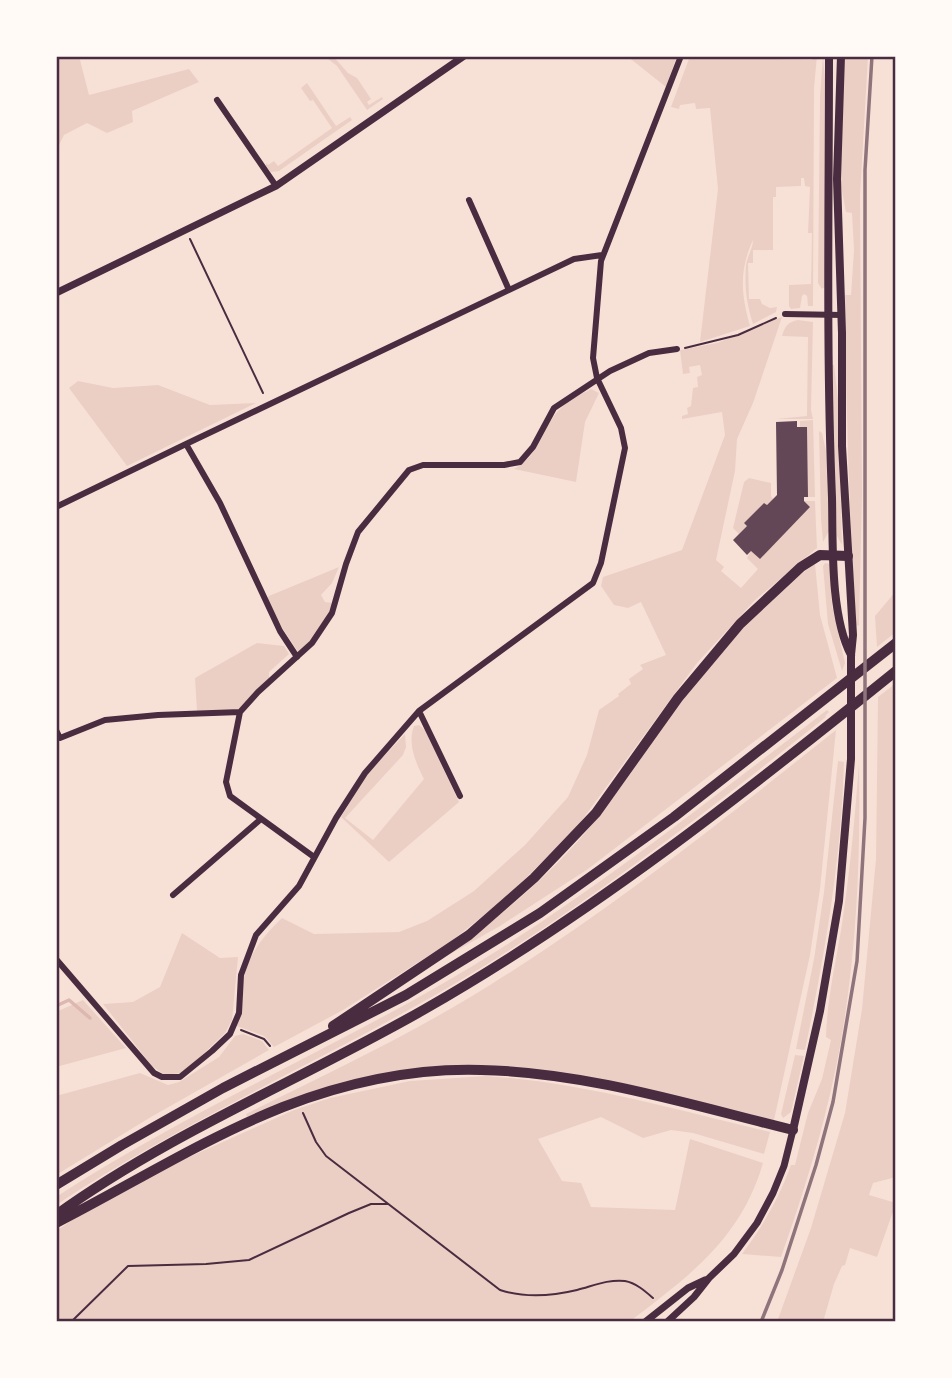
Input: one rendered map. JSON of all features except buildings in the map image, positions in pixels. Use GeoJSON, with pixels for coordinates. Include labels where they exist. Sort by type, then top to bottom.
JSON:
{"type":"FeatureCollection","features":[{"type":"Feature","properties":{"kind":"highway"},"geometry":{"type":"LineString","coordinates":[[309,1044],[469,935],[534,878],[596,813],[678,698],[732,632],[801,567],[820,555],[848,556]]}},
{"type":"Feature","properties":{"kind":"highway"},"geometry":{"type":"LineString","coordinates":[[56,1185],[122,1144],[222,1088],[407,995],[540,913],[674,817],[896,643]]}},
{"type":"Feature","properties":{"kind":"highway"},"geometry":{"type":"LineString","coordinates":[[56,1215],[135,1164],[422,1011],[500,965],[621,884],[896,671]]}},
{"type":"Feature","properties":{"kind":"highway"},"geometry":{"type":"LineString","coordinates":[[56,1223],[186,1152],[284,1107],[324,1093],[408,1074],[479,1069],[559,1077],[623,1089],[793,1130]]}},
{"type":"Feature","properties":{"kind":"main road"},"geometry":{"type":"LineString","coordinates":[[829,56],[827,315],[834,554],[837,608],[845,645],[851,655]]}},
{"type":"Feature","properties":{"kind":"main road"},"geometry":{"type":"LineString","coordinates":[[793,1130],[816,1030],[839,901],[851,759],[853,635],[842,446],[842,315],[836,179],[841,56]]}},
{"type":"Feature","properties":{"kind":"street"},"geometry":{"type":"LineString","coordinates":[[56,293],[276,186],[464,56]]}},
{"type":"Feature","properties":{"kind":"street"},"geometry":{"type":"LineString","coordinates":[[56,960],[143,1061],[162,1077],[180,1077],[190,1070],[235,1027],[239,1013],[241,975],[256,935],[299,886],[365,773],[419,711],[593,583],[601,563],[625,448],[621,428],[597,378],[593,358],[602,255],[618,221],[681,56]]}},
{"type":"Feature","properties":{"kind":"street"},"geometry":{"type":"LineString","coordinates":[[217,100],[276,186]]}},
{"type":"Feature","properties":{"kind":"street"},"geometry":{"type":"LineString","coordinates":[[468,200],[509,290]]}},
{"type":"Feature","properties":{"kind":"street"},"geometry":{"type":"LineString","coordinates":[[56,507],[574,259],[602,255]]}},
{"type":"Feature","properties":{"kind":"street"},"geometry":{"type":"LineString","coordinates":[[785,314],[842,315]]}},
{"type":"Feature","properties":{"kind":"street"},"geometry":{"type":"LineString","coordinates":[[314,858],[230,796],[226,782],[240,712],[312,643],[332,613],[358,532],[410,470],[424,464],[504,466],[520,462],[533,447],[554,408],[597,378],[649,353],[677,349]]}},
{"type":"Feature","properties":{"kind":"street"},"geometry":{"type":"LineString","coordinates":[[186,444],[220,503],[280,631],[298,657]]}},
{"type":"Feature","properties":{"kind":"street"},"geometry":{"type":"LineString","coordinates":[[419,711],[460,796]]}},
{"type":"Feature","properties":{"kind":"street"},"geometry":{"type":"LineString","coordinates":[[56,730],[58,739],[105,720],[240,712]]}},
{"type":"Feature","properties":{"kind":"street"},"geometry":{"type":"LineString","coordinates":[[173,895],[261,819]]}},
{"type":"Feature","properties":{"kind":"street"},"geometry":{"type":"LineString","coordinates":[[667,1322],[695,1297],[709,1278],[734,1254],[757,1223],[784,1166],[793,1130]]}},
{"type":"Feature","properties":{"kind":"street"},"geometry":{"type":"LineString","coordinates":[[645,1322],[688,1289],[709,1278]]}},
{"type":"Feature","properties":{"kind":"path"},"geometry":{"type":"LineString","coordinates":[[186,230],[263,393]]}},
{"type":"Feature","properties":{"kind":"path"},"geometry":{"type":"LineString","coordinates":[[677,349],[738,335],[785,314]]}},
{"type":"Feature","properties":{"kind":"path"},"geometry":{"type":"LineString","coordinates":[[235,1027],[264,1039],[270,1046]]}},
{"type":"Feature","properties":{"kind":"path"},"geometry":{"type":"LineString","coordinates":[[302,1111],[323,1153],[500,1290],[520,1295],[558,1294],[598,1283],[623,1281],[637,1285],[653,1298]]}},
{"type":"Feature","properties":{"kind":"path"},"geometry":{"type":"LineString","coordinates":[[71,1322],[128,1266],[206,1264],[249,1259],[371,1204],[388,1204]]}},
{"type":"Feature","properties":{"kind":"shaded area"},"geometry":{"type":"Polygon","coordinates":[[[56,56],[79,56],[89,95],[189,69],[199,82],[132,111],[133,122],[107,133],[87,123],[64,135],[56,151],[56,56]]]}},
{"type":"Feature","properties":{"kind":"shaded area"},"geometry":{"type":"Polygon","coordinates":[[[333,56],[348,73],[357,78],[371,99],[367,102],[369,105],[382,97],[383,99],[367,110],[337,66],[327,58],[333,56]]]}},
{"type":"Feature","properties":{"kind":"shaded area"},"geometry":{"type":"Polygon","coordinates":[[[627,56],[677,56],[666,87],[627,56]]]}},
{"type":"Feature","properties":{"kind":"shaded area"},"geometry":{"type":"Polygon","coordinates":[[[690,56],[812,60],[813,56],[817,56],[814,88],[813,306],[808,306],[807,296],[804,294],[800,308],[791,309],[789,306],[789,285],[811,284],[812,233],[808,233],[810,187],[805,186],[804,178],[801,178],[801,186],[776,187],[776,197],[773,197],[773,250],[753,250],[753,263],[748,263],[749,299],[760,299],[762,304],[770,308],[777,307],[776,312],[753,324],[745,281],[747,262],[753,240],[745,262],[743,282],[750,326],[700,342],[718,189],[710,108],[696,109],[695,103],[680,105],[679,109],[671,107],[690,56]]]}},
{"type":"Feature","properties":{"kind":"shaded area"},"geometry":{"type":"Polygon","coordinates":[[[823,56],[825,287],[822,289],[818,283],[823,56]]]}},
{"type":"Feature","properties":{"kind":"shaded area"},"geometry":{"type":"Polygon","coordinates":[[[844,56],[868,56],[860,196],[862,494],[859,626],[856,625],[847,419],[845,295],[851,295],[854,250],[852,213],[846,212],[841,186],[844,56]]]}},
{"type":"Feature","properties":{"kind":"shaded area"},"geometry":{"type":"Polygon","coordinates":[[[307,83],[336,126],[350,117],[352,120],[279,171],[271,172],[266,163],[268,165],[274,161],[278,166],[332,128],[313,100],[310,101],[301,88],[307,83]]]}},
{"type":"Feature","properties":{"kind":"shaded area"},"geometry":{"type":"Polygon","coordinates":[[[782,317],[753,403],[737,439],[735,471],[716,560],[724,567],[721,571],[741,588],[758,569],[747,558],[751,551],[760,558],[810,507],[804,501],[815,501],[817,548],[755,600],[697,663],[574,831],[502,901],[450,942],[343,1010],[274,1047],[264,1036],[237,1026],[243,982],[249,963],[263,939],[282,918],[314,934],[399,932],[427,921],[474,891],[525,845],[568,797],[587,755],[599,710],[631,684],[629,679],[643,669],[640,665],[666,655],[641,602],[628,608],[614,605],[601,586],[603,577],[682,550],[725,435],[722,412],[682,419],[682,416],[688,414],[687,408],[691,406],[693,388],[698,387],[697,377],[702,375],[700,365],[689,367],[690,373],[683,374],[680,350],[717,343],[782,317]]]}},
{"type":"Feature","properties":{"kind":"shaded area"},"geometry":{"type":"Polygon","coordinates":[[[798,320],[813,322],[813,419],[776,419],[807,416],[808,337],[782,336],[787,325],[798,320]]]}},
{"type":"Feature","properties":{"kind":"shaded area"},"geometry":{"type":"Polygon","coordinates":[[[832,365],[838,399],[842,545],[837,536],[832,365]]]}},
{"type":"Feature","properties":{"kind":"shaded area"},"geometry":{"type":"Polygon","coordinates":[[[78,381],[113,388],[158,385],[210,405],[256,403],[127,466],[69,388],[78,381]]]}},
{"type":"Feature","properties":{"kind":"shaded area"},"geometry":{"type":"Polygon","coordinates":[[[591,389],[599,393],[585,422],[576,482],[514,469],[531,455],[555,414],[572,399],[591,389]]]}},
{"type":"Feature","properties":{"kind":"shaded area"},"geometry":{"type":"Polygon","coordinates":[[[813,420],[815,497],[808,497],[807,428],[800,428],[800,421],[813,420]]]}},
{"type":"Feature","properties":{"kind":"shaded area"},"geometry":{"type":"Polygon","coordinates":[[[819,431],[822,433],[826,451],[829,531],[823,542],[821,519],[819,431]]]}},
{"type":"Feature","properties":{"kind":"shaded area"},"geometry":{"type":"Polygon","coordinates":[[[749,478],[771,483],[773,499],[767,505],[764,503],[745,523],[747,526],[739,534],[733,528],[744,482],[749,478]]]}},
{"type":"Feature","properties":{"kind":"shaded area"},"geometry":{"type":"Polygon","coordinates":[[[825,563],[830,564],[832,606],[845,663],[842,671],[828,624],[823,566],[825,563]]]}},
{"type":"Feature","properties":{"kind":"shaded area"},"geometry":{"type":"Polygon","coordinates":[[[815,564],[820,615],[837,678],[588,869],[500,926],[445,957],[507,909],[564,856],[606,807],[691,688],[728,642],[770,600],[815,564]]]}},
{"type":"Feature","properties":{"kind":"shaded area"},"geometry":{"type":"Polygon","coordinates":[[[339,567],[332,583],[321,595],[325,602],[333,603],[328,617],[298,652],[267,599],[339,567]]]}},
{"type":"Feature","properties":{"kind":"shaded area"},"geometry":{"type":"Polygon","coordinates":[[[896,591],[896,632],[877,647],[875,616],[896,591]]]}},
{"type":"Feature","properties":{"kind":"shaded area"},"geometry":{"type":"Polygon","coordinates":[[[257,643],[284,646],[289,654],[269,672],[269,678],[239,709],[197,711],[195,678],[257,643]]]}},
{"type":"Feature","properties":{"kind":"shaded area"},"geometry":{"type":"Polygon","coordinates":[[[896,683],[896,1177],[873,1183],[869,1195],[896,1203],[877,1257],[850,1248],[845,1265],[834,1284],[823,1322],[777,1322],[811,1228],[845,1113],[862,1009],[876,859],[878,697],[896,683]]]}},
{"type":"Feature","properties":{"kind":"shaded area"},"geometry":{"type":"Polygon","coordinates":[[[827,710],[829,712],[826,717],[732,791],[588,898],[538,931],[437,994],[149,1148],[56,1205],[56,1197],[102,1168],[388,1014],[487,957],[636,855],[827,710]]]}},
{"type":"Feature","properties":{"kind":"shaded area"},"geometry":{"type":"Polygon","coordinates":[[[419,725],[425,730],[459,802],[389,862],[341,817],[367,774],[405,734],[406,747],[403,755],[345,818],[373,840],[424,779],[415,760],[411,740],[414,726],[419,725]]]}},
{"type":"Feature","properties":{"kind":"shaded area"},"geometry":{"type":"Polygon","coordinates":[[[836,730],[820,889],[810,955],[774,1120],[583,1077],[422,1068],[247,1117],[246,1114],[430,1020],[535,956],[667,862],[836,730]]]}},
{"type":"Feature","properties":{"kind":"shaded area"},"geometry":{"type":"Polygon","coordinates":[[[838,761],[844,762],[831,907],[805,1050],[796,1049],[824,892],[838,761]]]}},
{"type":"Feature","properties":{"kind":"shaded area"},"geometry":{"type":"Polygon","coordinates":[[[859,763],[858,877],[853,954],[843,1030],[831,1091],[812,1163],[781,1257],[742,1254],[770,1211],[791,1165],[795,1165],[808,1113],[822,1079],[831,1040],[826,1037],[828,1009],[842,924],[859,763]]]}},
{"type":"Feature","properties":{"kind":"shaded area"},"geometry":{"type":"Polygon","coordinates":[[[182,933],[220,958],[238,957],[232,1020],[225,1033],[196,1061],[181,1073],[165,1075],[152,1066],[103,1004],[133,1002],[160,987],[182,933]]]}},
{"type":"Feature","properties":{"kind":"shaded area"},"geometry":{"type":"Polygon","coordinates":[[[83,1000],[126,1048],[56,1067],[56,1012],[83,1000]]]}},
{"type":"Feature","properties":{"kind":"shaded area"},"geometry":{"type":"Polygon","coordinates":[[[243,1034],[262,1041],[269,1050],[56,1175],[56,1096],[140,1073],[168,1085],[179,1082],[219,1057],[235,1036],[243,1034]]]}},
{"type":"Feature","properties":{"kind":"shaded area"},"geometry":{"type":"Polygon","coordinates":[[[795,1055],[804,1056],[791,1112],[783,1118],[781,1114],[795,1055]]]}},
{"type":"Feature","properties":{"kind":"shaded area"},"geometry":{"type":"Polygon","coordinates":[[[485,1076],[593,1091],[770,1132],[764,1154],[693,1133],[671,1130],[643,1138],[601,1117],[538,1139],[562,1181],[581,1183],[591,1207],[675,1210],[690,1139],[763,1163],[753,1190],[727,1235],[692,1272],[629,1322],[56,1322],[56,1231],[77,1217],[176,1163],[294,1110],[330,1098],[410,1081],[485,1076]]]}},
{"type":"Feature","properties":{"kind":"waterway"},"geometry":{"type":"LineString","coordinates":[[56,1006],[69,1000],[90,1018]]}},
{"type":"Feature","properties":{"kind":"railway"},"geometry":{"type":"LineString","coordinates":[[761,1322],[782,1270],[833,1102],[857,961],[865,818],[865,170],[872,56]]}}]}
